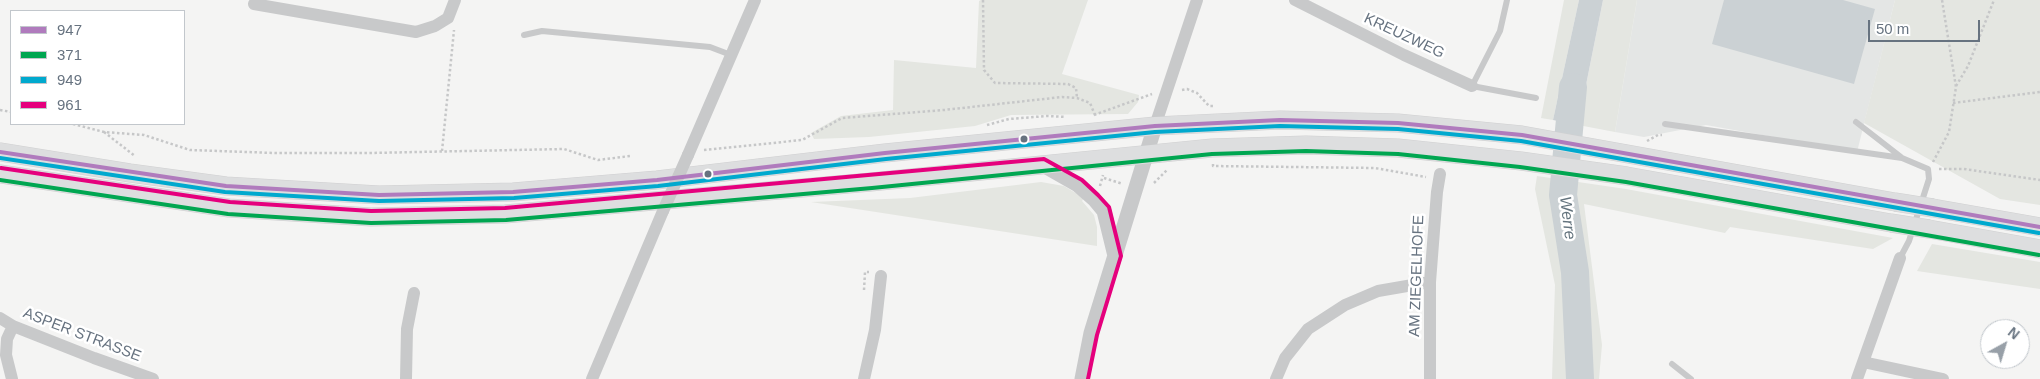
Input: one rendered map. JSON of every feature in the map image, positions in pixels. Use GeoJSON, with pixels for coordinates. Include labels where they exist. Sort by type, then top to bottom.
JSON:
{"type":"FeatureCollection","features":[{"type":"Feature","properties":{"kind":"main road"},"geometry":{"type":"LineString","coordinates":[[0,152],[130,174],[226,186],[379,195],[513,192],[647,180],[885,153],[1155,126],[1280,120],[1398,123],[1522,135],[2040,227]]}},
{"type":"Feature","properties":{"kind":"main road"},"geometry":{"type":"LineString","coordinates":[[0,174],[229,208],[371,217],[505,214],[871,182],[1212,148],[1306,145],[1398,148],[1521,161],[1627,176],[2040,249]]}},
{"type":"Feature","properties":{"kind":"street"},"geometry":{"type":"LineString","coordinates":[[254,4],[416,32],[435,26],[448,18],[455,0]]}},
{"type":"Feature","properties":{"kind":"street"},"geometry":{"type":"LineString","coordinates":[[592,379],[663,211],[756,0]]}},
{"type":"Feature","properties":{"kind":"street"},"geometry":{"type":"LineString","coordinates":[[1082,379],[1091,333],[1165,92],[1197,0]]}},
{"type":"Feature","properties":{"kind":"street","name":"KREUZWEG"},"geometry":{"type":"LineString","coordinates":[[1295,0],[1404,55],[1472,86]]}},
{"type":"Feature","properties":{"kind":"street"},"geometry":{"type":"LineString","coordinates":[[1043,164],[1078,185],[1104,211],[1115,257]]}},
{"type":"Feature","properties":{"kind":"street","name":"AM ZIEGELHOFE"},"geometry":{"type":"LineString","coordinates":[[1430,379],[1430,282],[1440,174]]}},
{"type":"Feature","properties":{"kind":"street"},"geometry":{"type":"LineString","coordinates":[[1857,379],[1900,258]]}},
{"type":"Feature","properties":{"kind":"street"},"geometry":{"type":"LineString","coordinates":[[864,379],[875,330],[881,276]]}},
{"type":"Feature","properties":{"kind":"street"},"geometry":{"type":"LineString","coordinates":[[1276,379],[1285,358],[1308,329],[1345,305],[1378,291],[1430,282]]}},
{"type":"Feature","properties":{"kind":"street"},"geometry":{"type":"LineString","coordinates":[[406,379],[407,329],[414,293]]}},
{"type":"Feature","properties":{"kind":"street","name":"ASPER STRASSE"},"geometry":{"type":"LineString","coordinates":[[0,318],[13,326],[153,379]]}},
{"type":"Feature","properties":{"kind":"street"},"geometry":{"type":"LineString","coordinates":[[12,379],[6,355],[8,339],[13,326]]}},
{"type":"Feature","properties":{"kind":"street"},"geometry":{"type":"LineString","coordinates":[[1862,362],[1943,379]]}},
{"type":"Feature","properties":{"kind":"lane"},"geometry":{"type":"LineString","coordinates":[[1507,0],[1500,31],[1472,86],[1536,98]]}},
{"type":"Feature","properties":{"kind":"lane"},"geometry":{"type":"LineString","coordinates":[[524,35],[542,31],[690,45],[710,47],[731,55]]}},
{"type":"Feature","properties":{"kind":"lane"},"geometry":{"type":"LineString","coordinates":[[1856,122],[1902,158]]}},
{"type":"Feature","properties":{"kind":"lane"},"geometry":{"type":"LineString","coordinates":[[1665,124],[1902,158],[1928,169],[1929,179],[1909,241],[1900,258]]}},
{"type":"Feature","properties":{"kind":"lane"},"geometry":{"type":"LineString","coordinates":[[1672,364],[1691,379]]}},
{"type":"Feature","properties":{"kind":"path"},"geometry":{"type":"LineString","coordinates":[[983,0],[984,70],[995,83],[1068,84],[1076,88],[1077,98]]}},
{"type":"Feature","properties":{"kind":"path"},"geometry":{"type":"LineString","coordinates":[[1942,0],[1956,87]]}},
{"type":"Feature","properties":{"kind":"path"},"geometry":{"type":"LineString","coordinates":[[1928,169],[1938,155],[1949,132],[1956,87],[1968,66],[1994,0]]}},
{"type":"Feature","properties":{"kind":"path"},"geometry":{"type":"LineString","coordinates":[[442,151],[454,29],[448,18]]}},
{"type":"Feature","properties":{"kind":"path"},"geometry":{"type":"LineString","coordinates":[[1088,116],[1095,115],[1147,94],[1165,92]]}},
{"type":"Feature","properties":{"kind":"path"},"geometry":{"type":"LineString","coordinates":[[1953,103],[2040,92]]}},
{"type":"Feature","properties":{"kind":"path"},"geometry":{"type":"LineString","coordinates":[[688,154],[710,149],[802,140],[842,118],[944,110],[1062,97],[1077,98],[1090,103],[1095,115]]}},
{"type":"Feature","properties":{"kind":"path"},"geometry":{"type":"LineString","coordinates":[[1209,106],[1210,124]]}},
{"type":"Feature","properties":{"kind":"path"},"geometry":{"type":"LineString","coordinates":[[983,126],[1009,119],[1046,116],[1075,118]]}},
{"type":"Feature","properties":{"kind":"path"},"geometry":{"type":"LineString","coordinates":[[77,125],[104,132],[144,135],[190,150],[275,153],[564,149],[598,160],[630,156]]}},
{"type":"Feature","properties":{"kind":"path"},"geometry":{"type":"LineString","coordinates":[[104,132],[133,156],[140,159]]}},
{"type":"Feature","properties":{"kind":"path"},"geometry":{"type":"LineString","coordinates":[[1212,148],[1213,166]]}},
{"type":"Feature","properties":{"kind":"path"},"geometry":{"type":"LineString","coordinates":[[1205,166],[1375,168],[1433,178],[1437,192]]}},
{"type":"Feature","properties":{"kind":"path"},"geometry":{"type":"LineString","coordinates":[[1104,178],[1149,192],[1155,181],[1165,170],[1172,168]]}},
{"type":"Feature","properties":{"kind":"path"},"geometry":{"type":"LineString","coordinates":[[1928,169],[1964,169],[2040,180]]}},
{"type":"Feature","properties":{"kind":"shaded area"},"geometry":{"type":"Polygon","coordinates":[[[1088,0],[1062,74],[1139,95],[1138,102],[1128,114],[1011,115],[975,126],[869,137],[814,139],[811,133],[841,116],[893,110],[894,60],[976,68],[979,1],[1088,0]]]}},
{"type":"Feature","properties":{"kind":"shaded area"},"geometry":{"type":"Polygon","coordinates":[[[1564,0],[1579,0],[1553,120],[1541,118],[1564,0]]]}},
{"type":"Feature","properties":{"kind":"shaded area"},"geometry":{"type":"Polygon","coordinates":[[[1579,0],[1603,0],[1578,125],[1553,120],[1579,0]]]}},
{"type":"Feature","properties":{"kind":"shaded area"},"geometry":{"type":"Polygon","coordinates":[[[1603,0],[1637,0],[1615,132],[1578,125],[1603,0]]]}},
{"type":"Feature","properties":{"kind":"shaded area"},"geometry":{"type":"Polygon","coordinates":[[[1637,0],[1895,0],[1857,152],[1706,125],[1644,137],[1615,132],[1637,0]]]}},
{"type":"Feature","properties":{"kind":"shaded area"},"geometry":{"type":"Polygon","coordinates":[[[1724,0],[1843,0],[1875,9],[1854,84],[1712,44],[1724,0]]]}},
{"type":"Feature","properties":{"kind":"shaded area"},"geometry":{"type":"Polygon","coordinates":[[[1895,0],[2040,0],[2040,205],[2000,199],[1864,123],[1895,0]]]}},
{"type":"Feature","properties":{"kind":"shaded area"},"geometry":{"type":"Polygon","coordinates":[[[1537,176],[1626,189],[1893,238],[1873,249],[1730,227],[1725,233],[1584,204],[1602,345],[1599,379],[1552,379],[1555,285],[1535,189],[1537,176]]]}},
{"type":"Feature","properties":{"kind":"shaded area"},"geometry":{"type":"Polygon","coordinates":[[[1041,182],[1064,186],[1084,198],[1082,201],[1094,215],[1097,227],[1097,246],[811,202],[910,198],[1041,182]]]}},
{"type":"Feature","properties":{"kind":"shaded area"},"geometry":{"type":"Polygon","coordinates":[[[1932,244],[2040,262],[2040,289],[1917,271],[1932,244]]]}},
{"type":"Feature","properties":{"kind":"waterway","name":"Werre"},"geometry":{"type":"LineString","coordinates":[[1573,87],[1563,195],[1575,272],[1580,379]]}},
{"type":"Feature","properties":{"kind":"transit line","name":"947"},"geometry":{"type":"LineString","coordinates":[[0,152],[226,186],[379,195],[513,192],[657,180],[885,153],[1155,126],[1280,120],[1398,123],[1522,135],[2040,227]]}},
{"type":"Feature","properties":{"kind":"transit line","name":"949"},"geometry":{"type":"LineString","coordinates":[[0,158],[225,192],[379,201],[514,198],[658,186],[886,159],[1155,132],[1280,126],[1398,129],[1521,141],[2039,233]]}},
{"type":"Feature","properties":{"kind":"transit line","name":"371"},"geometry":{"type":"LineString","coordinates":[[0,180],[228,214],[371,223],[506,220],[872,188],[1212,154],[1306,151],[1398,154],[1520,167],[1626,182],[2039,255]]}},
{"type":"Feature","properties":{"kind":"transit line","name":"961"},"geometry":{"type":"LineString","coordinates":[[1,168],[230,202],[371,211],[505,208],[1044,159],[1082,180],[1109,207],[1121,256],[1097,335],[1088,379]]}}]}
